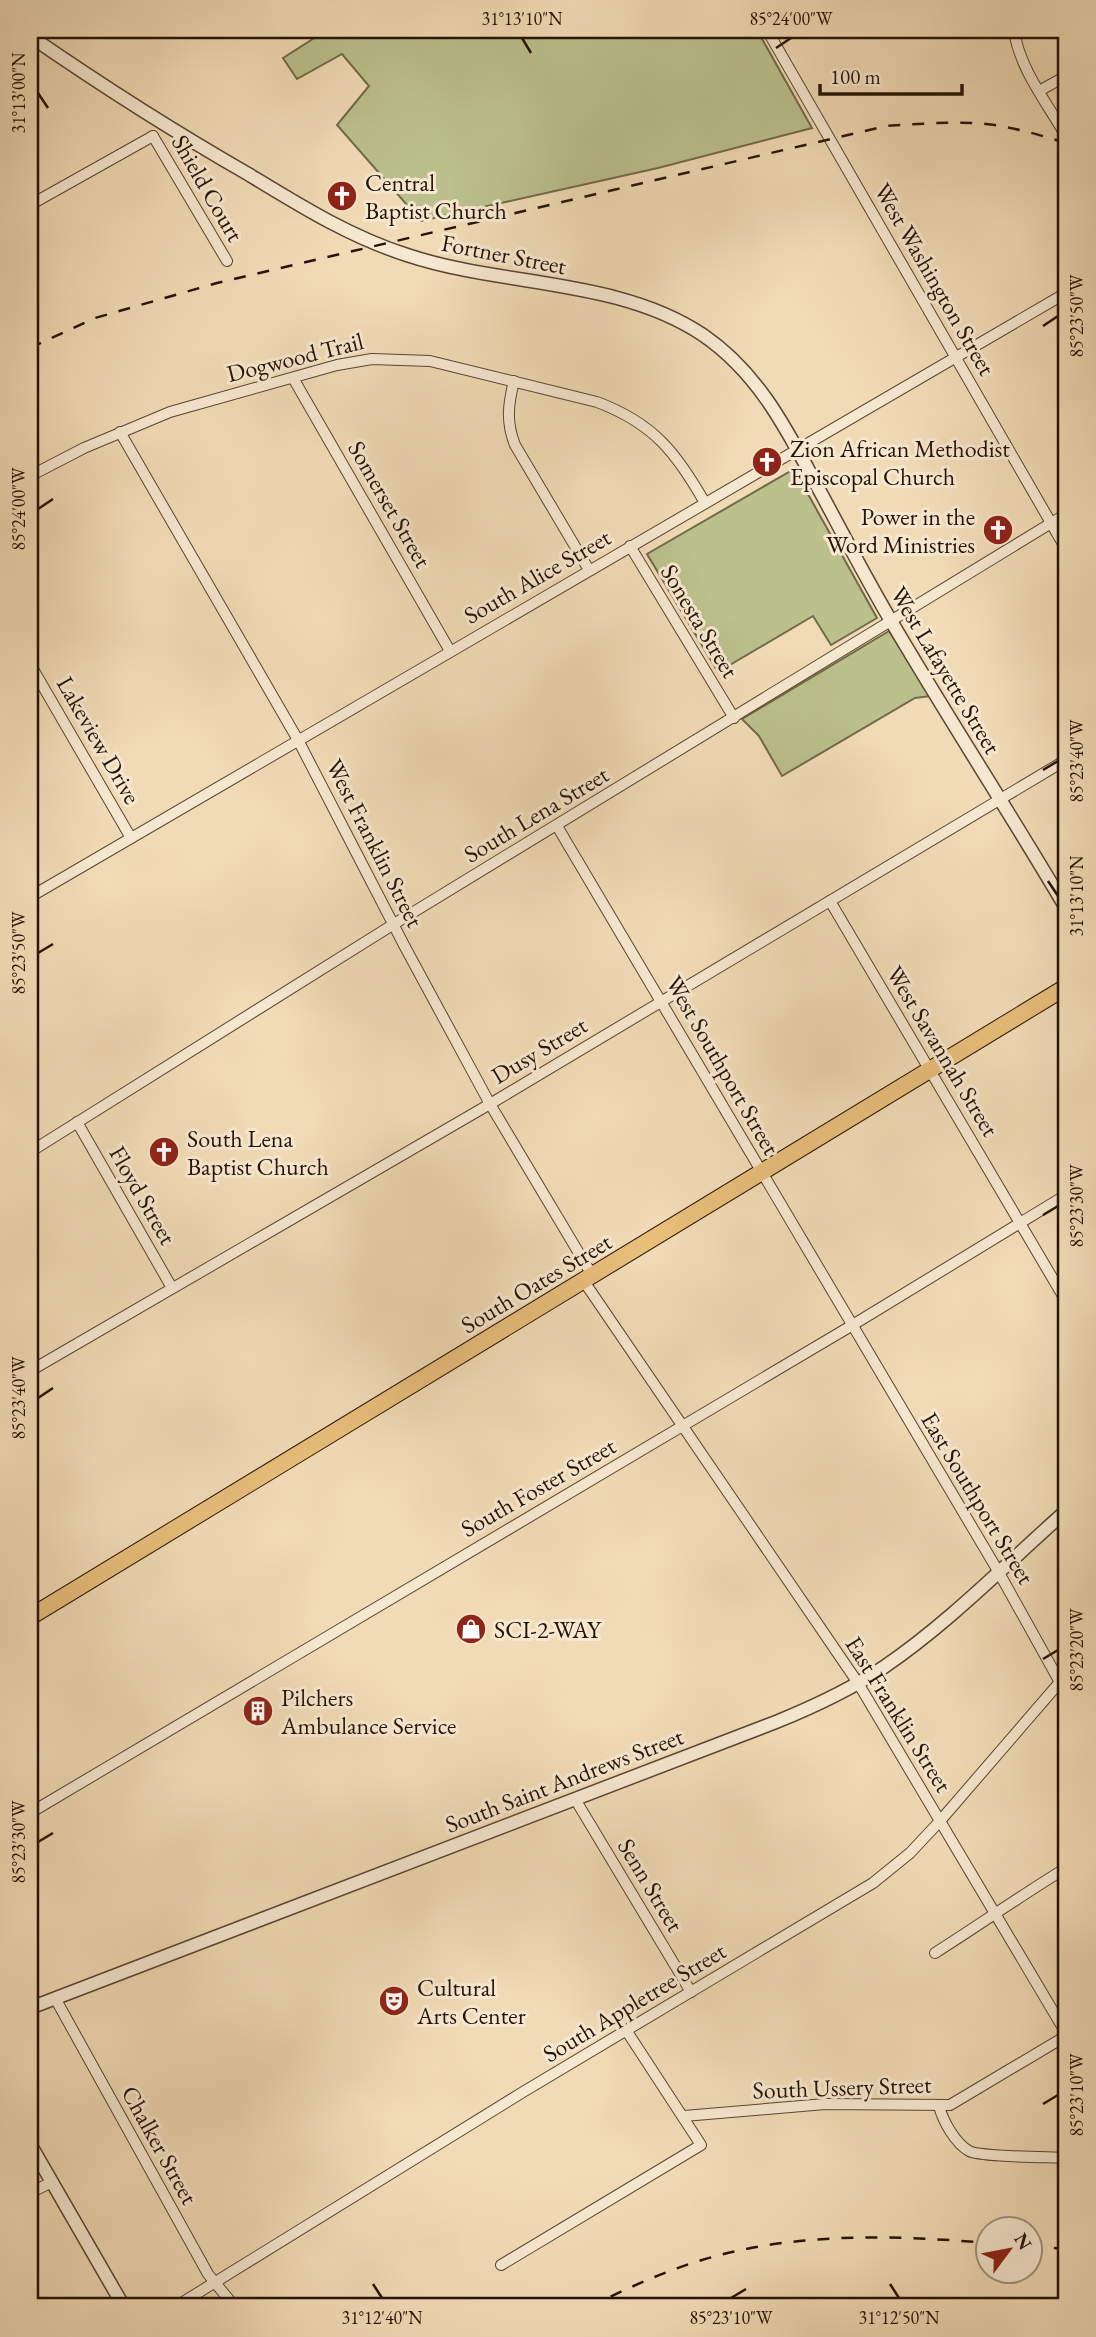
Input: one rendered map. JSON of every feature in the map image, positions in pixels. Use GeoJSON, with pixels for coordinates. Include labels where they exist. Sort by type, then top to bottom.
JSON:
{"type":"FeatureCollection","features":[{"type":"Feature","properties":{"kind":"main road","name":"South Oates Street"},"geometry":{"type":"LineString","coordinates":[[30,1617],[1066,987]]}},
{"type":"Feature","properties":{"kind":"street","name":"West Washington Street"},"geometry":{"type":"LineString","coordinates":[[767,30],[1066,549]]}},
{"type":"Feature","properties":{"kind":"street"},"geometry":{"type":"LineString","coordinates":[[1014,30],[1020,54],[1066,136]]}},
{"type":"Feature","properties":{"kind":"street","name":"Fortner Street"},"geometry":{"type":"LineString","coordinates":[[30,36],[159,122],[338,226],[389,249],[411,257],[489,275],[632,301],[667,314],[703,336],[737,363],[766,397],[797,449]]}},
{"type":"Feature","properties":{"kind":"street"},"geometry":{"type":"LineString","coordinates":[[1040,92],[1066,76]]}},
{"type":"Feature","properties":{"kind":"street"},"geometry":{"type":"LineString","coordinates":[[30,205],[153,136],[159,122]]}},
{"type":"Feature","properties":{"kind":"street","name":"Shield Court"},"geometry":{"type":"LineString","coordinates":[[153,136],[227,261]]}},
{"type":"Feature","properties":{"kind":"street","name":"South Alice Street"},"geometry":{"type":"LineString","coordinates":[[30,897],[1066,293]]}},
{"type":"Feature","properties":{"kind":"street","name":"Dogwood Trail"},"geometry":{"type":"LineString","coordinates":[[30,476],[120,432],[180,409],[337,365],[400,358],[443,363],[597,402],[640,422],[674,454],[705,503]]}},
{"type":"Feature","properties":{"kind":"street","name":"Somerset Street"},"geometry":{"type":"LineString","coordinates":[[293,378],[450,651]]}},
{"type":"Feature","properties":{"kind":"street"},"geometry":{"type":"LineString","coordinates":[[514,381],[508,409],[510,432],[515,445],[589,570]]}},
{"type":"Feature","properties":{"kind":"street","name":"West Franklin Street"},"geometry":{"type":"LineString","coordinates":[[120,432],[299,740],[489,1104],[588,1278],[682,1426]]}},
{"type":"Feature","properties":{"kind":"street","name":"West Lafayette Street"},"geometry":{"type":"LineString","coordinates":[[797,449],[892,622],[1066,908]]}},
{"type":"Feature","properties":{"kind":"street","name":"South Lena Street"},"geometry":{"type":"LineString","coordinates":[[30,1152],[394,925],[1066,514]]}},
{"type":"Feature","properties":{"kind":"street","name":"Sonesta Street"},"geometry":{"type":"LineString","coordinates":[[630,547],[734,718]]}},
{"type":"Feature","properties":{"kind":"street","name":"Lakeview Drive"},"geometry":{"type":"LineString","coordinates":[[30,664],[131,838]]}},
{"type":"Feature","properties":{"kind":"street","name":"Dusy Street"},"geometry":{"type":"LineString","coordinates":[[30,1371],[489,1104],[1066,760]]}},
{"type":"Feature","properties":{"kind":"street","name":"West Southport Street"},"geometry":{"type":"LineString","coordinates":[[557,826],[851,1326]]}},
{"type":"Feature","properties":{"kind":"street","name":"West Savannah Street"},"geometry":{"type":"LineString","coordinates":[[830,901],[1066,1301]]}},
{"type":"Feature","properties":{"kind":"street","name":"Floyd Street"},"geometry":{"type":"LineString","coordinates":[[77,1122],[172,1288]]}},
{"type":"Feature","properties":{"kind":"street","name":"South Foster Street"},"geometry":{"type":"LineString","coordinates":[[30,1813],[851,1326],[1066,1195]]}},
{"type":"Feature","properties":{"kind":"street","name":"East Southport Street"},"geometry":{"type":"LineString","coordinates":[[851,1326],[1063,1679],[1066,1693]]}},
{"type":"Feature","properties":{"kind":"street","name":"East Franklin Street"},"geometry":{"type":"LineString","coordinates":[[682,1426],[858,1683],[1066,2035]]}},
{"type":"Feature","properties":{"kind":"street","name":"South Saint Andrews Street"},"geometry":{"type":"LineString","coordinates":[[30,2008],[825,1701],[858,1683],[912,1646],[1066,1511]]}},
{"type":"Feature","properties":{"kind":"street","name":"South Appletree Street"},"geometry":{"type":"LineString","coordinates":[[175,2307],[626,2029],[873,1883],[910,1853],[940,1821],[1063,1679]]}},
{"type":"Feature","properties":{"kind":"street","name":"Senn Street"},"geometry":{"type":"LineString","coordinates":[[575,1799],[691,1992]]}},
{"type":"Feature","properties":{"kind":"street"},"geometry":{"type":"LineString","coordinates":[[935,1953],[1066,1868]]}},
{"type":"Feature","properties":{"kind":"street","name":"Chalker Street"},"geometry":{"type":"LineString","coordinates":[[55,1998],[202,2262],[235,2307]]}},
{"type":"Feature","properties":{"kind":"street"},"geometry":{"type":"LineString","coordinates":[[500,2265],[701,2145],[626,2029]]}},
{"type":"Feature","properties":{"kind":"street","name":"South Ussery Street"},"geometry":{"type":"LineString","coordinates":[[684,2116],[825,2104],[939,2106],[959,2101],[1066,2035]]}},
{"type":"Feature","properties":{"kind":"street"},"geometry":{"type":"LineString","coordinates":[[939,2106],[944,2120],[960,2143],[974,2153],[1066,2158]]}},
{"type":"Feature","properties":{"kind":"street"},"geometry":{"type":"LineString","coordinates":[[30,2144],[124,2307]]}},
{"type":"Feature","properties":{"kind":"street"},"geometry":{"type":"LineString","coordinates":[[30,2193],[52,2182]]}},
{"type":"Feature","properties":{"kind":"green space"},"geometry":{"type":"Polygon","coordinates":[[[327,30],[757,30],[812,128],[658,168],[421,221],[337,125],[369,86],[342,54],[297,79],[283,58],[327,30]]]}},
{"type":"Feature","properties":{"kind":"green space"},"geometry":{"type":"Polygon","coordinates":[[[794,469],[877,618],[831,645],[813,616],[718,672],[647,554],[794,469]]]}},
{"type":"Feature","properties":{"kind":"green space"},"geometry":{"type":"Polygon","coordinates":[[[889,631],[931,696],[915,698],[782,776],[759,736],[742,719],[889,631]]]}},
{"type":"Feature","properties":{"kind":"railway"},"geometry":{"type":"LineString","coordinates":[[30,348],[95,318],[217,283],[886,126],[986,124],[1066,143]]}},
{"type":"Feature","properties":{"kind":"railway"},"geometry":{"type":"LineString","coordinates":[[589,2307],[644,2281],[687,2265],[772,2244],[880,2237],[974,2242]]}},
{"type":"Feature","properties":{"kind":"railway"},"geometry":{"type":"LineString","coordinates":[[1044,2247],[1066,2249]]}},
{"type":"Feature","properties":{"kind":"place","name":"Central Baptist Church"},"geometry":{"type":"Point","coordinates":[342,196]}},
{"type":"Feature","properties":{"kind":"place","name":"Zion African Methodist Episcopal Church"},"geometry":{"type":"Point","coordinates":[767,462]}},
{"type":"Feature","properties":{"kind":"place","name":"Power in the Word Ministries"},"geometry":{"type":"Point","coordinates":[998,530]}},
{"type":"Feature","properties":{"kind":"place","name":"South Lena Baptist Church"},"geometry":{"type":"Point","coordinates":[164,1152]}},
{"type":"Feature","properties":{"kind":"place","name":"SCI-2-WAY"},"geometry":{"type":"Point","coordinates":[471,1629]}},
{"type":"Feature","properties":{"kind":"place","name":"Pilchers Ambulance Service"},"geometry":{"type":"Point","coordinates":[258,1711]}},
{"type":"Feature","properties":{"kind":"place","name":"Cultural Arts Center"},"geometry":{"type":"Point","coordinates":[394,2001]}}]}
